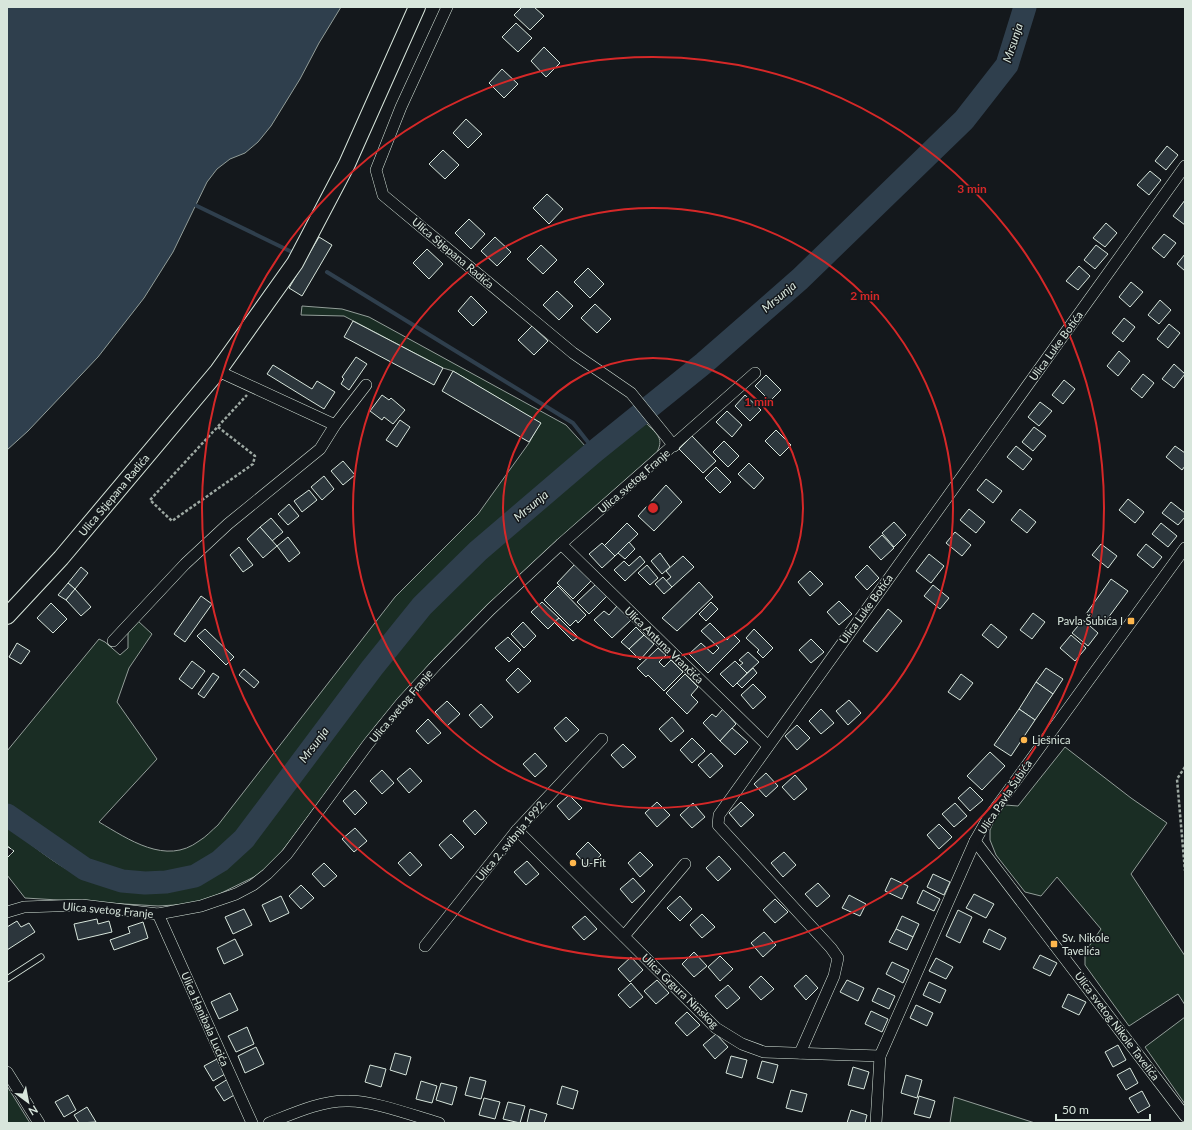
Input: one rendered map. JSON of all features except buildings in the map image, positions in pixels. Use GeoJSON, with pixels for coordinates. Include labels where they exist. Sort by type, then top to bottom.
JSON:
{"type":"FeatureCollection","features":[{"type":"Feature","properties":{"kind":"main road","name":"Ulica Stjepana Radića"},"geometry":{"type":"LineString","coordinates":[[7,616],[61,558],[218,371],[295,263],[307,243],[347,164],[417,7]]}},
{"type":"Feature","properties":{"kind":"street","name":"Ulica Stjepana Radića"},"geometry":{"type":"LineString","coordinates":[[447,7],[401,107],[376,170],[383,195],[573,353],[631,393],[674,446]]}},
{"type":"Feature","properties":{"kind":"street","name":"Ulica Luke Botića"},"geometry":{"type":"LineString","coordinates":[[800,1053],[834,976],[838,958],[831,948],[718,825],[720,815],[1185,166]]}},
{"type":"Feature","properties":{"kind":"street"},"geometry":{"type":"LineString","coordinates":[[218,371],[335,425]]}},
{"type":"Feature","properties":{"kind":"street","name":"Ulica svetog Franje"},"geometry":{"type":"LineString","coordinates":[[7,912],[24,907],[82,905],[158,914],[201,906],[236,894],[253,885],[267,874],[295,843],[368,744],[402,702],[438,662],[491,609],[561,544],[674,446],[755,373]]}},
{"type":"Feature","properties":{"kind":"street"},"geometry":{"type":"LineString","coordinates":[[113,641],[185,564],[228,524],[320,449],[335,425],[366,385]]}},
{"type":"Feature","properties":{"kind":"street","name":"Ulica Antuna Vrančića"},"geometry":{"type":"LineString","coordinates":[[561,544],[768,746]]}},
{"type":"Feature","properties":{"kind":"street","name":"Ulica Pavla Šubića"},"geometry":{"type":"LineString","coordinates":[[876,1123],[880,1056],[975,841],[1000,799],[1185,548]]}},
{"type":"Feature","properties":{"kind":"street","name":"Ulica 2. svibnja 1992."},"geometry":{"type":"LineString","coordinates":[[425,946],[517,830],[602,739]]}},
{"type":"Feature","properties":{"kind":"street","name":"Ulica Grgura Ninskog"},"geometry":{"type":"LineString","coordinates":[[517,830],[716,1028],[742,1044],[764,1052],[880,1056]]}},
{"type":"Feature","properties":{"kind":"street","name":"Ulica svetog Nikole Tavelića"},"geometry":{"type":"LineString","coordinates":[[975,841],[1185,1116]]}},
{"type":"Feature","properties":{"kind":"street"},"geometry":{"type":"LineString","coordinates":[[624,936],[685,864]]}},
{"type":"Feature","properties":{"kind":"street","name":"Ulica Hanibala Lucića"},"geometry":{"type":"LineString","coordinates":[[158,914],[252,1123]]}},
{"type":"Feature","properties":{"kind":"street"},"geometry":{"type":"LineString","coordinates":[[7,1072],[39,1123]]}},
{"type":"Feature","properties":{"kind":"street"},"geometry":{"type":"LineString","coordinates":[[269,1123],[320,1105],[349,1100],[368,1103],[398,1118],[439,1123]]}},
{"type":"Feature","properties":{"kind":"lane"},"geometry":{"type":"LineString","coordinates":[[7,979],[41,957]]}},
{"type":"Feature","properties":{"kind":"path"},"geometry":{"type":"LineString","coordinates":[[218,427],[255,456],[253,464],[172,521],[150,500],[254,388]]}},
{"type":"Feature","properties":{"kind":"path"},"geometry":{"type":"LineString","coordinates":[[1185,768],[1177,778],[1185,870]]}},
{"type":"Feature","properties":{"kind":"green space"},"geometry":{"type":"Polygon","coordinates":[[[302,306],[342,309],[369,317],[566,425],[587,448],[442,574],[394,627],[248,820],[224,848],[203,862],[191,867],[167,872],[142,873],[115,871],[94,864],[68,850],[7,806],[7,751],[99,639],[105,642],[120,655],[128,648],[128,631],[138,621],[152,634],[129,668],[117,702],[157,759],[99,822],[122,836],[148,847],[174,851],[186,848],[202,839],[218,825],[395,597],[478,514],[529,443],[540,423],[453,371],[443,368],[344,316],[301,315],[302,306]]]}},
{"type":"Feature","properties":{"kind":"green space"},"geometry":{"type":"Polygon","coordinates":[[[644,421],[658,435],[660,443],[657,452],[504,589],[431,662],[377,724],[271,865],[256,876],[211,898],[191,904],[158,906],[25,898],[7,875],[7,858],[14,851],[7,846],[7,827],[72,872],[96,882],[121,889],[146,891],[170,889],[193,883],[216,873],[236,859],[255,840],[351,711],[424,619],[482,560],[644,421]]]}},
{"type":"Feature","properties":{"kind":"green space"},"geometry":{"type":"Polygon","coordinates":[[[1065,747],[1131,798],[1167,823],[1131,874],[1185,956],[1185,1005],[1178,994],[1129,1026],[1085,965],[1085,952],[1101,929],[1057,877],[1041,896],[1025,892],[996,855],[990,840],[990,830],[996,816],[1005,805],[1018,806],[1065,747]]]}},
{"type":"Feature","properties":{"kind":"green space"},"geometry":{"type":"Polygon","coordinates":[[[1185,1017],[1185,1104],[1145,1047],[1185,1017]]]}},
{"type":"Feature","properties":{"kind":"green space"},"geometry":{"type":"Polygon","coordinates":[[[7,1086],[30,1123],[7,1123],[7,1086]]]}},
{"type":"Feature","properties":{"kind":"green space"},"geometry":{"type":"Polygon","coordinates":[[[954,1097],[1035,1123],[950,1123],[954,1097]]]}},
{"type":"Feature","properties":{"kind":"water"},"geometry":{"type":"Polygon","coordinates":[[[7,7],[341,7],[271,126],[258,142],[245,153],[230,159],[217,169],[207,182],[173,252],[144,298],[98,357],[28,431],[7,450],[7,7]]]}},
{"type":"Feature","properties":{"kind":"waterway","name":"Mrsunja"},"geometry":{"type":"LineString","coordinates":[[7,815],[85,869],[122,881],[145,883],[166,882],[195,876],[220,861],[244,839],[372,668],[422,606],[478,551],[595,451],[704,363],[800,279],[964,120],[1007,65],[1025,7]]}},
{"type":"Feature","properties":{"kind":"waterway"},"geometry":{"type":"LineString","coordinates":[[195,205],[296,254]]}},
{"type":"Feature","properties":{"kind":"waterway"},"geometry":{"type":"LineString","coordinates":[[327,272],[573,423],[595,451]]}},
{"type":"Feature","properties":{"kind":"fence"},"geometry":{"type":"LineString","coordinates":[[7,846],[14,851],[7,858]]}},
{"type":"Feature","properties":{"kind":"place","name":"Pavla Šubića I"},"geometry":{"type":"Point","coordinates":[1131,621]}},
{"type":"Feature","properties":{"kind":"place","name":"Lješnica"},"geometry":{"type":"Point","coordinates":[1024,740]}},
{"type":"Feature","properties":{"kind":"place","name":"U-Fit"},"geometry":{"type":"Point","coordinates":[573,863]}},
{"type":"Feature","properties":{"kind":"place","name":"Sv. Nikole Tavelića"},"geometry":{"type":"Point","coordinates":[1054,944]}}]}
